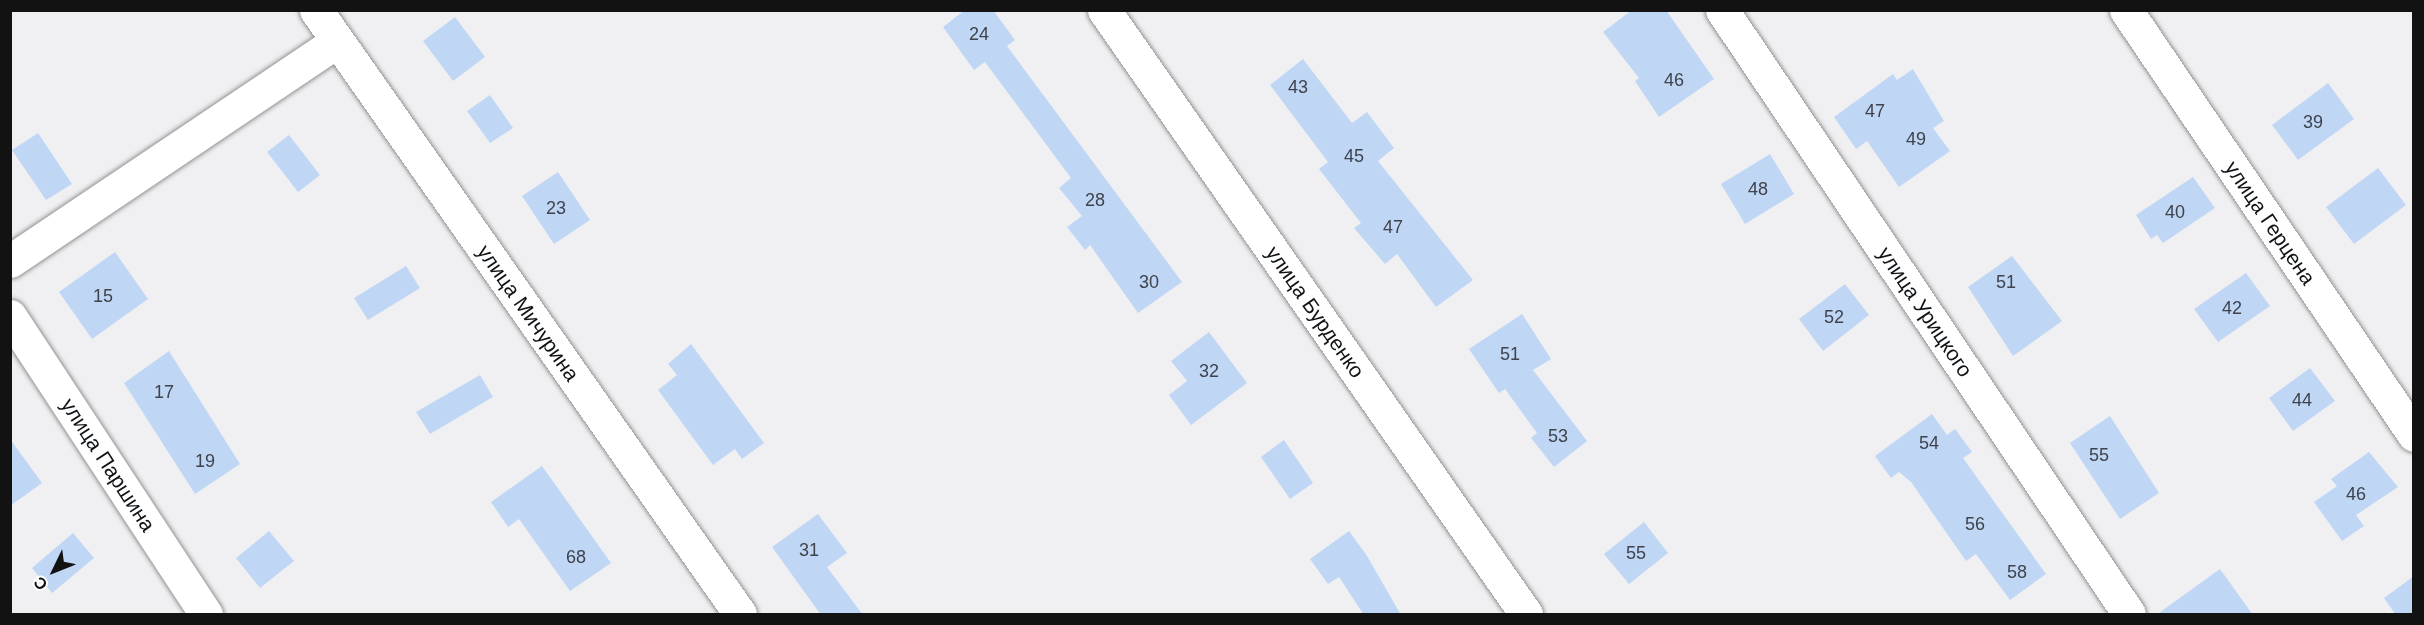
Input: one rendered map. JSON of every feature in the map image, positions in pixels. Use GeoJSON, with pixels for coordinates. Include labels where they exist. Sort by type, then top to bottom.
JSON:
{"type":"FeatureCollection","features":[{"type":"Feature","properties":{"kind":"street","name":"улица Мичурина"},"geometry":{"type":"LineString","coordinates":[[316,10],[336,42],[740,615]]}},
{"type":"Feature","properties":{"kind":"street","name":"улица Бурденко"},"geometry":{"type":"LineString","coordinates":[[1104,10],[1526,615]]}},
{"type":"Feature","properties":{"kind":"street","name":"улица Урицкого"},"geometry":{"type":"LineString","coordinates":[[1722,10],[2129,615]]}},
{"type":"Feature","properties":{"kind":"street","name":"улица Герцена"},"geometry":{"type":"LineString","coordinates":[[2126,10],[2414,435]]}},
{"type":"Feature","properties":{"kind":"street"},"geometry":{"type":"LineString","coordinates":[[10,261],[336,42]]}},
{"type":"Feature","properties":{"kind":"street","name":"улица Паршина"},"geometry":{"type":"LineString","coordinates":[[10,316],[206,615]]}},
{"type":"Feature","properties":{"kind":"building"},"geometry":{"type":"Polygon","coordinates":[[[965,10],[993,10],[1015,40],[1007,46],[1182,282],[1138,313],[1090,245],[1085,250],[1067,227],[1082,216],[1059,188],[1071,178],[985,62],[974,70],[943,27],[965,10]]]}},
{"type":"Feature","properties":{"kind":"building"},"geometry":{"type":"Polygon","coordinates":[[[1632,10],[1666,10],[1714,79],[1659,117],[1635,81],[1639,78],[1603,32],[1632,10]]]}},
{"type":"Feature","properties":{"kind":"building"},"geometry":{"type":"Polygon","coordinates":[[[455,17],[485,57],[453,81],[423,41],[455,17]]]}},
{"type":"Feature","properties":{"kind":"building"},"geometry":{"type":"Polygon","coordinates":[[[1303,59],[1352,123],[1367,112],[1394,148],[1378,161],[1473,280],[1436,307],[1397,254],[1385,264],[1354,228],[1361,223],[1319,169],[1328,162],[1270,85],[1303,59]]]}},
{"type":"Feature","properties":{"kind":"building"},"geometry":{"type":"Polygon","coordinates":[[[1913,69],[1944,121],[1933,128],[1950,151],[1899,187],[1867,141],[1856,149],[1834,117],[1893,74],[1897,80],[1913,69]]]}},
{"type":"Feature","properties":{"kind":"building"},"geometry":{"type":"Polygon","coordinates":[[[2328,83],[2354,119],[2298,160],[2272,125],[2328,83]]]}},
{"type":"Feature","properties":{"kind":"building"},"geometry":{"type":"Polygon","coordinates":[[[490,95],[513,128],[490,143],[467,111],[490,95]]]}},
{"type":"Feature","properties":{"kind":"building"},"geometry":{"type":"Polygon","coordinates":[[[38,133],[72,184],[46,200],[12,150],[38,133]]]}},
{"type":"Feature","properties":{"kind":"building"},"geometry":{"type":"Polygon","coordinates":[[[289,135],[320,175],[298,192],[267,152],[289,135]]]}},
{"type":"Feature","properties":{"kind":"building"},"geometry":{"type":"Polygon","coordinates":[[[1770,154],[1794,194],[1745,224],[1721,184],[1770,154]]]}},
{"type":"Feature","properties":{"kind":"building"},"geometry":{"type":"Polygon","coordinates":[[[2378,168],[2406,205],[2354,244],[2326,207],[2378,168]]]}},
{"type":"Feature","properties":{"kind":"building"},"geometry":{"type":"Polygon","coordinates":[[[558,172],[590,220],[554,244],[522,196],[558,172]]]}},
{"type":"Feature","properties":{"kind":"building"},"geometry":{"type":"Polygon","coordinates":[[[2193,177],[2215,208],[2163,243],[2157,235],[2151,239],[2136,215],[2193,177]]]}},
{"type":"Feature","properties":{"kind":"building"},"geometry":{"type":"Polygon","coordinates":[[[115,252],[148,299],[92,339],[59,292],[115,252]]]}},
{"type":"Feature","properties":{"kind":"building"},"geometry":{"type":"Polygon","coordinates":[[[2012,256],[2062,321],[2013,356],[1968,287],[2012,256]]]}},
{"type":"Feature","properties":{"kind":"building"},"geometry":{"type":"Polygon","coordinates":[[[406,266],[420,288],[368,320],[354,298],[406,266]]]}},
{"type":"Feature","properties":{"kind":"building"},"geometry":{"type":"Polygon","coordinates":[[[2246,273],[2270,306],[2218,342],[2194,309],[2246,273]]]}},
{"type":"Feature","properties":{"kind":"building"},"geometry":{"type":"Polygon","coordinates":[[[1845,284],[1869,315],[1823,351],[1799,319],[1845,284]]]}},
{"type":"Feature","properties":{"kind":"building"},"geometry":{"type":"Polygon","coordinates":[[[1522,314],[1551,359],[1533,370],[1587,441],[1554,467],[1531,438],[1537,433],[1505,389],[1499,393],[1469,349],[1522,314]]]}},
{"type":"Feature","properties":{"kind":"building"},"geometry":{"type":"Polygon","coordinates":[[[1209,332],[1247,383],[1191,425],[1169,395],[1187,381],[1171,361],[1209,332]]]}},
{"type":"Feature","properties":{"kind":"building"},"geometry":{"type":"Polygon","coordinates":[[[691,344],[764,443],[742,459],[735,449],[713,465],[658,390],[677,375],[668,364],[691,344]]]}},
{"type":"Feature","properties":{"kind":"building"},"geometry":{"type":"Polygon","coordinates":[[[169,351],[240,464],[195,494],[124,383],[169,351]]]}},
{"type":"Feature","properties":{"kind":"building"},"geometry":{"type":"Polygon","coordinates":[[[2310,368],[2335,401],[2293,431],[2269,398],[2310,368]]]}},
{"type":"Feature","properties":{"kind":"building"},"geometry":{"type":"Polygon","coordinates":[[[480,375],[493,397],[430,434],[416,412],[480,375]]]}},
{"type":"Feature","properties":{"kind":"building"},"geometry":{"type":"Polygon","coordinates":[[[1932,414],[1947,435],[1955,429],[1972,452],[1963,458],[2046,574],[2010,600],[1976,554],[1966,561],[1911,482],[1899,472],[1891,478],[1875,456],[1932,414]]]}},
{"type":"Feature","properties":{"kind":"building"},"geometry":{"type":"Polygon","coordinates":[[[2110,416],[2159,493],[2120,519],[2070,443],[2110,416]]]}},
{"type":"Feature","properties":{"kind":"building"},"geometry":{"type":"Polygon","coordinates":[[[10,439],[42,483],[10,506],[10,439]]]}},
{"type":"Feature","properties":{"kind":"building"},"geometry":{"type":"Polygon","coordinates":[[[1284,440],[1313,483],[1290,499],[1261,457],[1284,440]]]}},
{"type":"Feature","properties":{"kind":"building"},"geometry":{"type":"Polygon","coordinates":[[[2369,452],[2398,487],[2356,515],[2364,526],[2342,541],[2314,502],[2337,486],[2331,479],[2369,452]]]}},
{"type":"Feature","properties":{"kind":"building"},"geometry":{"type":"Polygon","coordinates":[[[542,466],[611,563],[570,591],[519,519],[508,527],[491,502],[542,466]]]}},
{"type":"Feature","properties":{"kind":"building"},"geometry":{"type":"Polygon","coordinates":[[[818,514],[847,553],[827,567],[863,615],[821,615],[772,547],[818,514]]]}},
{"type":"Feature","properties":{"kind":"building"},"geometry":{"type":"Polygon","coordinates":[[[1644,522],[1668,553],[1629,584],[1604,554],[1644,522]]]}},
{"type":"Feature","properties":{"kind":"building"},"geometry":{"type":"Polygon","coordinates":[[[269,531],[294,561],[260,588],[236,558],[269,531]]]}},
{"type":"Feature","properties":{"kind":"building"},"geometry":{"type":"Polygon","coordinates":[[[1349,531],[1367,556],[1401,615],[1364,615],[1339,577],[1328,584],[1310,559],[1349,531]]]}},
{"type":"Feature","properties":{"kind":"building"},"geometry":{"type":"Polygon","coordinates":[[[73,533],[94,558],[52,593],[32,568],[73,533]]]}},
{"type":"Feature","properties":{"kind":"building"},"geometry":{"type":"Polygon","coordinates":[[[2220,569],[2253,615],[2156,615],[2220,569]]]}},
{"type":"Feature","properties":{"kind":"building"},"geometry":{"type":"Polygon","coordinates":[[[2414,576],[2414,615],[2396,615],[2384,598],[2414,576]]]}}]}
